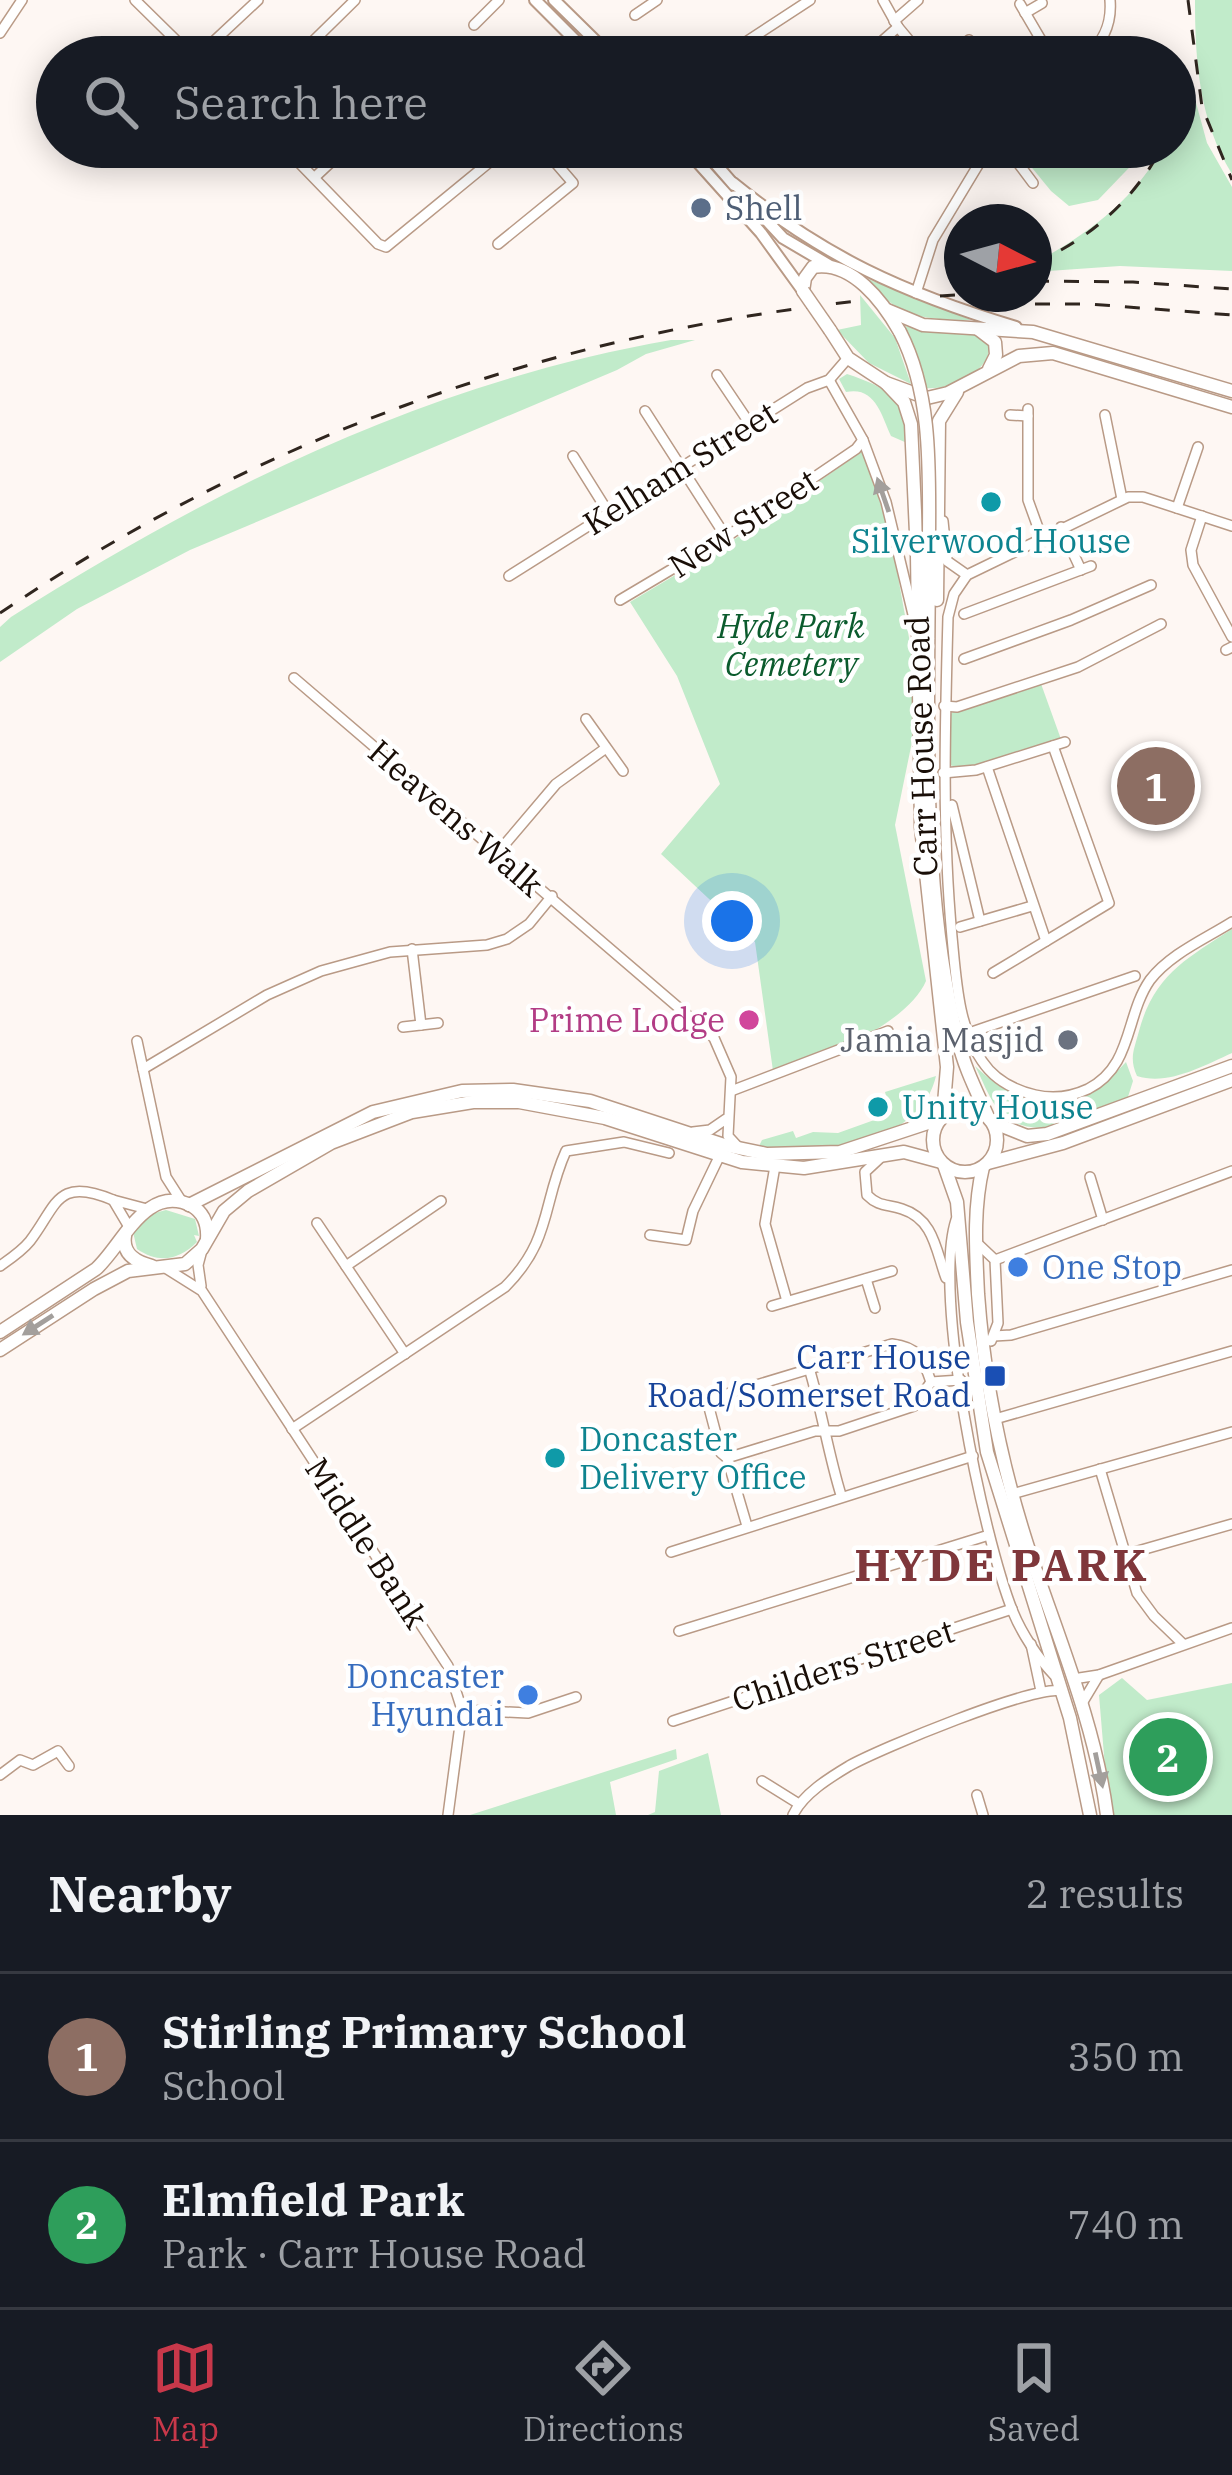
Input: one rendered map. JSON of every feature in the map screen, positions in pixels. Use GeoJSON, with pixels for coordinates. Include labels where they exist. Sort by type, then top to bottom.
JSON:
{"type":"FeatureCollection","features":[{"type":"Feature","properties":{"kind":"highway"},"geometry":{"type":"LineString","coordinates":[[1232,391],[1034,332],[923,325],[887,310],[870,290],[829,266],[813,267],[805,278],[803,291],[848,358],[886,383],[927,398],[962,386],[1019,356],[1065,354],[1232,407]]}},
{"type":"Feature","properties":{"kind":"highway","name":"Carr House Road"},"geometry":{"type":"LineString","coordinates":[[887,310],[919,378],[926,439],[935,869],[950,1006],[968,1072],[990,1120]]}},
{"type":"Feature","properties":{"kind":"highway"},"geometry":{"type":"LineString","coordinates":[[971,326],[995,342],[996,355],[989,369]]}},
{"type":"Feature","properties":{"kind":"highway","name":"Carr House Road"},"geometry":{"type":"LineString","coordinates":[[886,383],[904,403],[911,424],[921,827],[947,1067],[941,1118]]}},
{"type":"Feature","properties":{"kind":"highway"},"geometry":{"type":"LineString","coordinates":[[929,700],[937,592],[940,421],[962,386]]}},
{"type":"Feature","properties":{"kind":"highway"},"geometry":{"type":"LineString","coordinates":[[0,1332],[96,1269],[150,1208],[202,1202],[373,1112],[462,1091],[549,1093],[619,1109],[742,1150],[817,1155],[858,1148],[965,1108],[1027,1136],[1047,1134],[1232,1066]]}},
{"type":"Feature","properties":{"kind":"highway"},"geometry":{"type":"LineString","coordinates":[[0,1350],[128,1271],[185,1264],[205,1245],[235,1199],[331,1143],[381,1121],[452,1104],[494,1101],[551,1106],[605,1118],[719,1157],[775,1166],[830,1166],[904,1152],[962,1172],[1063,1143],[1232,1080]]}},
{"type":"Feature","properties":{"kind":"highway"},"geometry":{"type":"LineString","coordinates":[[941,1118],[933,1147],[958,1212],[967,1322],[987,1452],[1059,1685],[1090,1815]]}},
{"type":"Feature","properties":{"kind":"highway"},"geometry":{"type":"LineString","coordinates":[[990,1120],[997,1138],[977,1196],[976,1242],[984,1352],[995,1419],[1012,1494],[1098,1762],[1107,1815]]}},
{"type":"Feature","properties":{"kind":"highway"},"geometry":{"type":"LineString","coordinates":[[187,1204],[204,1219],[205,1245]]}},
{"type":"Feature","properties":{"kind":"highway"},"geometry":{"type":"LineString","coordinates":[[127,1231],[126,1250],[132,1258],[160,1268]]}},
{"type":"Feature","properties":{"kind":"main road"},"geometry":{"type":"LineString","coordinates":[[535,0],[571,36]]}},
{"type":"Feature","properties":{"kind":"main road"},"geometry":{"type":"LineString","coordinates":[[554,0],[590,36]]}},
{"type":"Feature","properties":{"kind":"main road"},"geometry":{"type":"LineString","coordinates":[[577,24],[587,36]]}},
{"type":"Feature","properties":{"kind":"main road"},"geometry":{"type":"LineString","coordinates":[[703,168],[761,233],[803,291]]}},
{"type":"Feature","properties":{"kind":"main road"},"geometry":{"type":"LineString","coordinates":[[720,168],[783,238],[829,266]]}},
{"type":"Feature","properties":{"kind":"main road"},"geometry":{"type":"LineString","coordinates":[[733,182],[828,253],[916,292],[1034,332]]}},
{"type":"Feature","properties":{"kind":"street"},"geometry":{"type":"LineString","coordinates":[[0,33],[22,0]]}},
{"type":"Feature","properties":{"kind":"street"},"geometry":{"type":"LineString","coordinates":[[135,0],[173,36]]}},
{"type":"Feature","properties":{"kind":"street"},"geometry":{"type":"LineString","coordinates":[[147,12],[161,0]]}},
{"type":"Feature","properties":{"kind":"street"},"geometry":{"type":"LineString","coordinates":[[218,36],[258,0]]}},
{"type":"Feature","properties":{"kind":"street"},"geometry":{"type":"LineString","coordinates":[[318,36],[355,0]]}},
{"type":"Feature","properties":{"kind":"street"},"geometry":{"type":"LineString","coordinates":[[474,25],[500,0]]}},
{"type":"Feature","properties":{"kind":"street"},"geometry":{"type":"LineString","coordinates":[[635,15],[657,0]]}},
{"type":"Feature","properties":{"kind":"street"},"geometry":{"type":"LineString","coordinates":[[756,36],[810,0]]}},
{"type":"Feature","properties":{"kind":"street"},"geometry":{"type":"LineString","coordinates":[[883,0],[906,36]]}},
{"type":"Feature","properties":{"kind":"street"},"geometry":{"type":"LineString","coordinates":[[884,36],[918,0]]}},
{"type":"Feature","properties":{"kind":"street"},"geometry":{"type":"LineString","coordinates":[[1104,36],[1110,0]]}},
{"type":"Feature","properties":{"kind":"street"},"geometry":{"type":"LineString","coordinates":[[1039,36],[1023,9],[1042,3]]}},
{"type":"Feature","properties":{"kind":"street"},"geometry":{"type":"LineString","coordinates":[[306,168],[386,247],[482,168]]}},
{"type":"Feature","properties":{"kind":"street"},"geometry":{"type":"LineString","coordinates":[[315,177],[325,168]]}},
{"type":"Feature","properties":{"kind":"street"},"geometry":{"type":"LineString","coordinates":[[498,244],[573,183],[560,168]]}},
{"type":"Feature","properties":{"kind":"street"},"geometry":{"type":"LineString","coordinates":[[916,292],[934,241],[977,168]]}},
{"type":"Feature","properties":{"kind":"street"},"geometry":{"type":"LineString","coordinates":[[1022,168],[1033,183]]}},
{"type":"Feature","properties":{"kind":"street","name":"Kelham Street"},"geometry":{"type":"LineString","coordinates":[[508,576],[807,388],[829,380],[848,358]]}},
{"type":"Feature","properties":{"kind":"street"},"geometry":{"type":"LineString","coordinates":[[717,376],[750,424]]}},
{"type":"Feature","properties":{"kind":"street"},"geometry":{"type":"LineString","coordinates":[[829,380],[863,440],[893,526],[918,632]]}},
{"type":"Feature","properties":{"kind":"street"},"geometry":{"type":"LineString","coordinates":[[645,411],[726,537]]}},
{"type":"Feature","properties":{"kind":"street"},"geometry":{"type":"LineString","coordinates":[[1010,415],[1028,413],[1028,500],[1041,536]]}},
{"type":"Feature","properties":{"kind":"street"},"geometry":{"type":"LineString","coordinates":[[1122,499],[1106,419],[1123,419]]}},
{"type":"Feature","properties":{"kind":"street","name":"New Street"},"geometry":{"type":"LineString","coordinates":[[620,600],[726,537],[863,440]]}},
{"type":"Feature","properties":{"kind":"street"},"geometry":{"type":"LineString","coordinates":[[1177,508],[1198,447]]}},
{"type":"Feature","properties":{"kind":"street"},"geometry":{"type":"LineString","coordinates":[[573,456],[608,512]]}},
{"type":"Feature","properties":{"kind":"street"},"geometry":{"type":"LineString","coordinates":[[939,480],[947,561],[967,575]]}},
{"type":"Feature","properties":{"kind":"street"},"geometry":{"type":"LineString","coordinates":[[1232,526],[1143,497],[1122,499],[967,575],[950,605],[943,772],[946,872],[960,1001],[983,1064],[1006,1084],[1048,1097],[1084,1091],[1106,1076],[1121,1056],[1143,993],[1161,968],[1232,922]]}},
{"type":"Feature","properties":{"kind":"street"},"geometry":{"type":"LineString","coordinates":[[1202,516],[1191,550],[1193,565],[1232,637]]}},
{"type":"Feature","properties":{"kind":"street"},"geometry":{"type":"LineString","coordinates":[[964,614],[1086,568],[1061,527]]}},
{"type":"Feature","properties":{"kind":"street"},"geometry":{"type":"LineString","coordinates":[[964,659],[1151,585]]}},
{"type":"Feature","properties":{"kind":"street"},"geometry":{"type":"LineString","coordinates":[[944,706],[968,704],[1064,672],[1161,624]]}},
{"type":"Feature","properties":{"kind":"street","name":"Heavens Walk"},"geometry":{"type":"LineString","coordinates":[[142,1069],[287,985],[344,964],[412,949],[495,944],[529,923],[552,896],[294,678]]}},
{"type":"Feature","properties":{"kind":"street"},"geometry":{"type":"LineString","coordinates":[[586,719],[623,771]]}},
{"type":"Feature","properties":{"kind":"street"},"geometry":{"type":"LineString","coordinates":[[943,772],[987,767],[1059,744],[1109,903],[1043,935],[993,973]]}},
{"type":"Feature","properties":{"kind":"street"},"geometry":{"type":"LineString","coordinates":[[500,850],[556,784],[606,748]]}},
{"type":"Feature","properties":{"kind":"street"},"geometry":{"type":"LineString","coordinates":[[987,767],[1043,935]]}},
{"type":"Feature","properties":{"kind":"street"},"geometry":{"type":"LineString","coordinates":[[952,805],[980,921]]}},
{"type":"Feature","properties":{"kind":"street"},"geometry":{"type":"LineString","coordinates":[[946,872],[968,870]]}},
{"type":"Feature","properties":{"kind":"street"},"geometry":{"type":"LineString","coordinates":[[552,896],[714,1038],[729,1069],[728,1136],[742,1150]]}},
{"type":"Feature","properties":{"kind":"street"},"geometry":{"type":"LineString","coordinates":[[960,927],[1032,906]]}},
{"type":"Feature","properties":{"kind":"street"},"geometry":{"type":"LineString","coordinates":[[412,949],[421,1025]]}},
{"type":"Feature","properties":{"kind":"street"},"geometry":{"type":"LineString","coordinates":[[969,1033],[1125,986],[1136,976]]}},
{"type":"Feature","properties":{"kind":"street"},"geometry":{"type":"LineString","coordinates":[[403,1028],[438,1023]]}},
{"type":"Feature","properties":{"kind":"street"},"geometry":{"type":"LineString","coordinates":[[731,1091],[888,1031]]}},
{"type":"Feature","properties":{"kind":"street"},"geometry":{"type":"LineString","coordinates":[[137,1041],[166,1177],[187,1204]]}},
{"type":"Feature","properties":{"kind":"street"},"geometry":{"type":"LineString","coordinates":[[687,1132],[710,1130],[726,1119]]}},
{"type":"Feature","properties":{"kind":"street"},"geometry":{"type":"LineString","coordinates":[[292,1429],[506,1287],[526,1267],[542,1233],[566,1151],[625,1142],[669,1153]]}},
{"type":"Feature","properties":{"kind":"street"},"geometry":{"type":"LineString","coordinates":[[761,1781],[796,1810],[861,1760],[1059,1685],[1012,1609],[989,1534],[948,1283],[932,1234],[922,1219],[901,1208],[880,1205],[867,1195],[865,1172],[886,1154]]}},
{"type":"Feature","properties":{"kind":"street"},"geometry":{"type":"LineString","coordinates":[[650,1235],[686,1240],[693,1211],[719,1157]]}},
{"type":"Feature","properties":{"kind":"street"},"geometry":{"type":"LineString","coordinates":[[775,1166],[765,1224],[787,1301]]}},
{"type":"Feature","properties":{"kind":"street"},"geometry":{"type":"LineString","coordinates":[[995,1260],[1232,1171]]}},
{"type":"Feature","properties":{"kind":"street"},"geometry":{"type":"LineString","coordinates":[[0,1266],[27,1245],[61,1196],[87,1192],[150,1208],[166,1177]]}},
{"type":"Feature","properties":{"kind":"street"},"geometry":{"type":"LineString","coordinates":[[1090,1177],[1103,1220]]}},
{"type":"Feature","properties":{"kind":"street"},"geometry":{"type":"LineString","coordinates":[[112,1200],[127,1231]]}},
{"type":"Feature","properties":{"kind":"street"},"geometry":{"type":"LineString","coordinates":[[346,1267],[441,1201]]}},
{"type":"Feature","properties":{"kind":"street"},"geometry":{"type":"LineString","coordinates":[[948,1283],[958,1212]]}},
{"type":"Feature","properties":{"kind":"street"},"geometry":{"type":"LineString","coordinates":[[317,1223],[405,1354]]}},
{"type":"Feature","properties":{"kind":"street"},"geometry":{"type":"LineString","coordinates":[[932,1234],[940,1239],[951,1236]]}},
{"type":"Feature","properties":{"kind":"street"},"geometry":{"type":"LineString","coordinates":[[976,1242],[995,1260],[998,1323],[984,1352]]}},
{"type":"Feature","properties":{"kind":"street"},"geometry":{"type":"LineString","coordinates":[[202,1292],[198,1265],[205,1245]]}},
{"type":"Feature","properties":{"kind":"street","name":"Middle Bank"},"geometry":{"type":"LineString","coordinates":[[160,1268],[202,1292],[448,1666],[462,1710],[448,1815]]}},
{"type":"Feature","properties":{"kind":"street"},"geometry":{"type":"LineString","coordinates":[[994,1336],[1232,1270]]}},
{"type":"Feature","properties":{"kind":"street"},"geometry":{"type":"LineString","coordinates":[[772,1306],[892,1271]]}},
{"type":"Feature","properties":{"kind":"street"},"geometry":{"type":"LineString","coordinates":[[866,1279],[875,1308]]}},
{"type":"Feature","properties":{"kind":"street"},"geometry":{"type":"LineString","coordinates":[[747,1526],[707,1400],[892,1344],[920,1354],[931,1382]]}},
{"type":"Feature","properties":{"kind":"street"},"geometry":{"type":"LineString","coordinates":[[995,1419],[1232,1351]]}},
{"type":"Feature","properties":{"kind":"street"},"geometry":{"type":"LineString","coordinates":[[809,1368],[841,1495]]}},
{"type":"Feature","properties":{"kind":"street"},"geometry":{"type":"LineString","coordinates":[[931,1382],[961,1380]]}},
{"type":"Feature","properties":{"kind":"street"},"geometry":{"type":"LineString","coordinates":[[727,1458],[776,1442],[839,1431],[914,1406],[931,1382]]}},
{"type":"Feature","properties":{"kind":"street"},"geometry":{"type":"LineString","coordinates":[[1012,1494],[1232,1432]]}},
{"type":"Feature","properties":{"kind":"street"},"geometry":{"type":"LineString","coordinates":[[671,1552],[973,1456]]}},
{"type":"Feature","properties":{"kind":"street"},"geometry":{"type":"LineString","coordinates":[[1100,1469],[1141,1598],[1183,1644]]}},
{"type":"Feature","properties":{"kind":"street"},"geometry":{"type":"LineString","coordinates":[[1124,1556],[1232,1524]]}},
{"type":"Feature","properties":{"kind":"street"},"geometry":{"type":"LineString","coordinates":[[679,1631],[989,1534]]}},
{"type":"Feature","properties":{"kind":"street","name":"Childers Street"},"geometry":{"type":"LineString","coordinates":[[673,1721],[1012,1609]]}},
{"type":"Feature","properties":{"kind":"street"},"geometry":{"type":"LineString","coordinates":[[1073,1679],[1100,1675],[1232,1628]]}},
{"type":"Feature","properties":{"kind":"street"},"geometry":{"type":"LineString","coordinates":[[1031,1643],[1041,1691]]}},
{"type":"Feature","properties":{"kind":"street"},"geometry":{"type":"LineString","coordinates":[[1081,1705],[1100,1675]]}},
{"type":"Feature","properties":{"kind":"street"},"geometry":{"type":"LineString","coordinates":[[462,1710],[528,1713],[577,1697]]}},
{"type":"Feature","properties":{"kind":"street"},"geometry":{"type":"LineString","coordinates":[[0,1775],[20,1760],[33,1765],[58,1751],[69,1766]]}},
{"type":"Feature","properties":{"kind":"street"},"geometry":{"type":"LineString","coordinates":[[977,1796],[983,1815]]}},
{"type":"Feature","properties":{"kind":"green space"},"geometry":{"type":"Polygon","coordinates":[[[1195,0],[1232,0],[1232,174],[1206,112],[1195,0]]]}},
{"type":"Feature","properties":{"kind":"green space"},"geometry":{"type":"Polygon","coordinates":[[[1196,103],[1207,143],[1232,187],[1232,271],[1120,266],[1052,271],[1052,253],[1095,225],[1150,168],[1196,168],[1196,103]]]}},
{"type":"Feature","properties":{"kind":"green space"},"geometry":{"type":"Polygon","coordinates":[[[1032,168],[1129,168],[1098,200],[1069,206],[1032,168]]]}},
{"type":"Feature","properties":{"kind":"green space"},"geometry":{"type":"Polygon","coordinates":[[[868,279],[971,320],[913,314],[878,292],[868,279]]]}},
{"type":"Feature","properties":{"kind":"green space"},"geometry":{"type":"Polygon","coordinates":[[[860,295],[895,338],[911,384],[869,363],[837,330],[861,325],[860,295]]]}},
{"type":"Feature","properties":{"kind":"green space"},"geometry":{"type":"Polygon","coordinates":[[[905,326],[979,337],[989,342],[989,352],[968,377],[925,388],[905,326]]]}},
{"type":"Feature","properties":{"kind":"green space"},"geometry":{"type":"Polygon","coordinates":[[[671,340],[695,340],[646,354],[190,550],[77,609],[0,662],[0,627],[11,617],[246,483],[410,412],[495,383],[671,340]]]}},
{"type":"Feature","properties":{"kind":"green space"},"geometry":{"type":"Polygon","coordinates":[[[847,374],[892,397],[902,415],[907,443],[891,436],[870,397],[846,392],[839,379],[847,374]]]}},
{"type":"Feature","properties":{"kind":"green space","name":"Hyde Park Cemetery"},"geometry":{"type":"Polygon","coordinates":[[[863,451],[890,532],[913,660],[914,732],[895,825],[926,981],[901,1012],[881,1026],[774,1078],[755,942],[661,854],[720,784],[677,676],[630,602],[729,543],[863,451]]]}},
{"type":"Feature","properties":{"kind":"green space"},"geometry":{"type":"Polygon","coordinates":[[[1040,681],[1062,742],[967,771],[950,765],[951,714],[957,707],[1040,681]]]}},
{"type":"Feature","properties":{"kind":"green space"},"geometry":{"type":"Polygon","coordinates":[[[1232,929],[1232,1053],[1173,1077],[1137,1076],[1134,1049],[1153,996],[1174,970],[1232,929]]]}},
{"type":"Feature","properties":{"kind":"green space"},"geometry":{"type":"Polygon","coordinates":[[[1126,1062],[1133,1081],[1127,1100],[1043,1128],[1011,1120],[997,1108],[975,1066],[1014,1094],[1052,1103],[1089,1093],[1126,1062]]]}},
{"type":"Feature","properties":{"kind":"green space"},"geometry":{"type":"Polygon","coordinates":[[[936,1076],[926,1100],[910,1118],[864,1141],[810,1148],[759,1146],[762,1140],[793,1131],[796,1138],[813,1132],[838,1133],[891,1114],[885,1092],[936,1076]]]}},
{"type":"Feature","properties":{"kind":"green space"},"geometry":{"type":"Polygon","coordinates":[[[166,1210],[195,1219],[199,1236],[194,1235],[197,1242],[183,1253],[153,1257],[137,1249],[133,1232],[151,1214],[166,1210]]]}},
{"type":"Feature","properties":{"kind":"green space"},"geometry":{"type":"Polygon","coordinates":[[[1122,1678],[1147,1700],[1232,1683],[1232,1815],[1109,1815],[1099,1695],[1122,1678]]]}},
{"type":"Feature","properties":{"kind":"green space"},"geometry":{"type":"Polygon","coordinates":[[[676,1749],[677,1759],[610,1782],[616,1815],[470,1815],[676,1749]]]}},
{"type":"Feature","properties":{"kind":"green space"},"geometry":{"type":"Polygon","coordinates":[[[708,1753],[721,1815],[648,1815],[655,1812],[659,1771],[708,1753]]]}},
{"type":"Feature","properties":{"kind":"railway"},"geometry":{"type":"LineString","coordinates":[[1188,0],[1193,36]]}},
{"type":"Feature","properties":{"kind":"railway"},"geometry":{"type":"LineString","coordinates":[[1196,61],[1202,107],[1232,180]]}},
{"type":"Feature","properties":{"kind":"railway"},"geometry":{"type":"LineString","coordinates":[[1052,255],[1108,216],[1150,168]]}},
{"type":"Feature","properties":{"kind":"railway"},"geometry":{"type":"LineString","coordinates":[[1052,281],[1232,289]]}},
{"type":"Feature","properties":{"kind":"railway"},"geometry":{"type":"LineString","coordinates":[[940,296],[944,296]]}},
{"type":"Feature","properties":{"kind":"railway"},"geometry":{"type":"LineString","coordinates":[[0,613],[99,550],[201,494],[410,404],[517,368],[628,340],[741,317],[858,301]]}},
{"type":"Feature","properties":{"kind":"railway"},"geometry":{"type":"LineString","coordinates":[[1052,304],[1232,315]]}},
{"type":"Feature","properties":{"kind":"place","name":"Shell"},"geometry":{"type":"Point","coordinates":[701,208]}},
{"type":"Feature","properties":{"kind":"place","name":"Silverwood House"},"geometry":{"type":"Point","coordinates":[991,502]}},
{"type":"Feature","properties":{"kind":"place","name":"Stirling Primary School"},"geometry":{"type":"Point","coordinates":[1156,786]}},
{"type":"Feature","properties":{"kind":"place","name":"Prime Lodge"},"geometry":{"type":"Point","coordinates":[749,1020]}},
{"type":"Feature","properties":{"kind":"place","name":"Jamia Masjid"},"geometry":{"type":"Point","coordinates":[1068,1040]}},
{"type":"Feature","properties":{"kind":"place","name":"Unity House"},"geometry":{"type":"Point","coordinates":[878,1107]}},
{"type":"Feature","properties":{"kind":"place","name":"One Stop"},"geometry":{"type":"Point","coordinates":[1018,1267]}},
{"type":"Feature","properties":{"kind":"place","name":"Carr House Road/Somerset Road"},"geometry":{"type":"Point","coordinates":[995,1376]}},
{"type":"Feature","properties":{"kind":"place","name":"Doncaster Delivery Office"},"geometry":{"type":"Point","coordinates":[555,1458]}},
{"type":"Feature","properties":{"kind":"place","name":"Doncaster Hyundai"},"geometry":{"type":"Point","coordinates":[528,1695]}},
{"type":"Feature","properties":{"kind":"place","name":"Elmfield Park"},"geometry":{"type":"Point","coordinates":[1168,1757]}},
{"type":"Feature","properties":{"kind":"district","name":"HYDE PARK"},"geometry":{"type":"Point","coordinates":[1002,1565]}}]}
